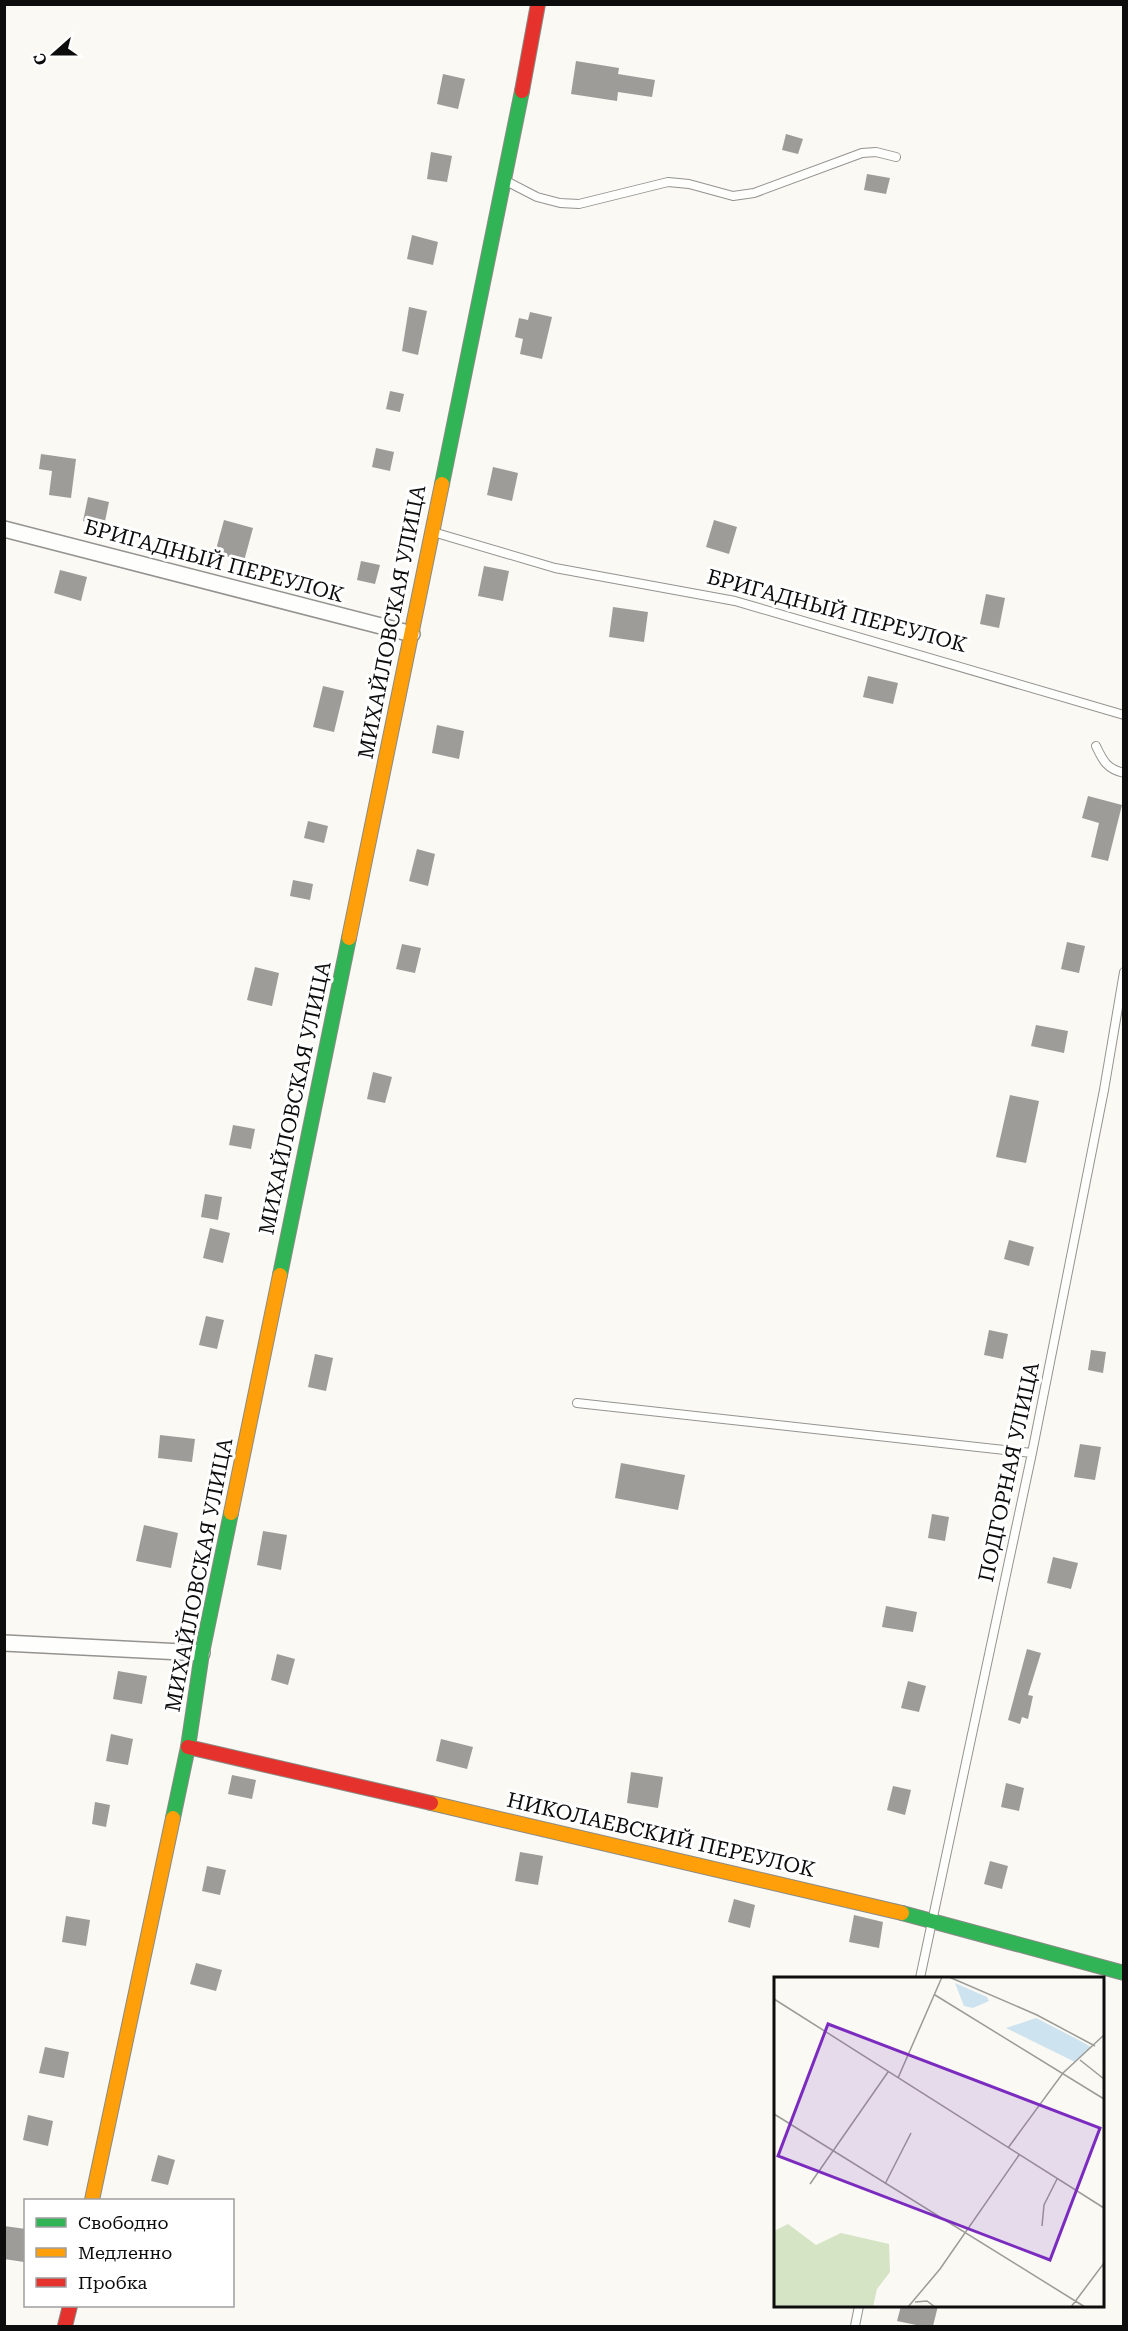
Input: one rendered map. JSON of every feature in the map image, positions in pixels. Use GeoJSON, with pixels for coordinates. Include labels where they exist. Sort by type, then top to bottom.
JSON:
{"type":"FeatureCollection","features":[{"type":"Feature","properties":{"kind":"street","name":"МИХАЙЛОВСКАЯ УЛИЦА"},"geometry":{"type":"LineString","coordinates":[[92,2199],[188,1747],[202,1653],[505,180],[538,4]]}},
{"type":"Feature","properties":{"kind":"street","name":"БРИГАДНЫЙ ПЕРЕУЛОК"},"geometry":{"type":"LineString","coordinates":[[4,529],[412,634]]}},
{"type":"Feature","properties":{"kind":"street"},"geometry":{"type":"LineString","coordinates":[[4,1643],[202,1653]]}},
{"type":"Feature","properties":{"kind":"street","name":"НИКОЛАЕВСКИЙ ПЕРЕУЛОК"},"geometry":{"type":"LineString","coordinates":[[188,1747],[931,1920],[1124,1973]]}},
{"type":"Feature","properties":{"kind":"street"},"geometry":{"type":"LineString","coordinates":[[65,2326],[70,2307]]}},
{"type":"Feature","properties":{"kind":"lane"},"geometry":{"type":"LineString","coordinates":[[505,180],[537,197],[560,203],[579,204],[668,182],[689,184],[733,196],[754,193],[862,153],[876,152],[896,157]]}},
{"type":"Feature","properties":{"kind":"lane","name":"БРИГАДНЫЙ ПЕРЕУЛОК"},"geometry":{"type":"LineString","coordinates":[[432,532],[555,568],[735,601],[1124,716]]}},
{"type":"Feature","properties":{"kind":"lane"},"geometry":{"type":"LineString","coordinates":[[1096,746],[1103,762],[1112,770],[1124,773]]}},
{"type":"Feature","properties":{"kind":"lane","name":"ПОДГОРНАЯ УЛИЦА"},"geometry":{"type":"LineString","coordinates":[[920,1977],[1032,1453],[1104,1090],[1124,972]]}},
{"type":"Feature","properties":{"kind":"lane"},"geometry":{"type":"LineString","coordinates":[[577,1403],[1032,1453]]}},
{"type":"Feature","properties":{"kind":"lane"},"geometry":{"type":"LineString","coordinates":[[855,2326],[859,2307]]}},
{"type":"Feature","properties":{"kind":"building"},"geometry":{"type":"Polygon","coordinates":[[[576,61],[619,68],[618,74],[655,80],[652,97],[618,92],[617,101],[571,94],[576,61]]]}},
{"type":"Feature","properties":{"kind":"building"},"geometry":{"type":"Polygon","coordinates":[[[443,74],[465,79],[458,109],[437,104],[443,74]]]}},
{"type":"Feature","properties":{"kind":"building"},"geometry":{"type":"Polygon","coordinates":[[[786,134],[803,139],[798,154],[782,150],[786,134]]]}},
{"type":"Feature","properties":{"kind":"building"},"geometry":{"type":"Polygon","coordinates":[[[431,152],[452,156],[447,182],[427,179],[431,152]]]}},
{"type":"Feature","properties":{"kind":"building"},"geometry":{"type":"Polygon","coordinates":[[[867,174],[890,178],[886,194],[864,190],[867,174]]]}},
{"type":"Feature","properties":{"kind":"building"},"geometry":{"type":"Polygon","coordinates":[[[412,235],[438,242],[433,265],[407,259],[412,235]]]}},
{"type":"Feature","properties":{"kind":"building"},"geometry":{"type":"Polygon","coordinates":[[[409,307],[427,311],[418,355],[402,351],[409,307]]]}},
{"type":"Feature","properties":{"kind":"building"},"geometry":{"type":"Polygon","coordinates":[[[530,312],[552,317],[542,359],[520,354],[523,339],[515,337],[519,318],[528,320],[530,312]]]}},
{"type":"Feature","properties":{"kind":"building"},"geometry":{"type":"Polygon","coordinates":[[[390,391],[404,394],[400,412],[386,409],[390,391]]]}},
{"type":"Feature","properties":{"kind":"building"},"geometry":{"type":"Polygon","coordinates":[[[376,448],[394,452],[390,471],[372,467],[376,448]]]}},
{"type":"Feature","properties":{"kind":"building"},"geometry":{"type":"Polygon","coordinates":[[[41,454],[76,459],[71,498],[49,495],[52,471],[39,469],[41,454]]]}},
{"type":"Feature","properties":{"kind":"building"},"geometry":{"type":"Polygon","coordinates":[[[493,467],[518,473],[512,501],[487,495],[493,467]]]}},
{"type":"Feature","properties":{"kind":"building"},"geometry":{"type":"Polygon","coordinates":[[[88,497],[109,502],[104,526],[83,521],[88,497]]]}},
{"type":"Feature","properties":{"kind":"building"},"geometry":{"type":"Polygon","coordinates":[[[224,520],[253,528],[244,561],[215,553],[224,520]]]}},
{"type":"Feature","properties":{"kind":"building"},"geometry":{"type":"Polygon","coordinates":[[[714,520],[737,527],[729,554],[706,547],[714,520]]]}},
{"type":"Feature","properties":{"kind":"building"},"geometry":{"type":"Polygon","coordinates":[[[361,561],[380,565],[375,584],[357,580],[361,561]]]}},
{"type":"Feature","properties":{"kind":"building"},"geometry":{"type":"Polygon","coordinates":[[[484,566],[509,571],[503,601],[478,596],[484,566]]]}},
{"type":"Feature","properties":{"kind":"building"},"geometry":{"type":"Polygon","coordinates":[[[60,570],[87,577],[81,601],[54,593],[60,570]]]}},
{"type":"Feature","properties":{"kind":"building"},"geometry":{"type":"Polygon","coordinates":[[[986,594],[1005,598],[999,628],[980,624],[986,594]]]}},
{"type":"Feature","properties":{"kind":"building"},"geometry":{"type":"Polygon","coordinates":[[[613,607],[648,612],[644,642],[609,637],[613,607]]]}},
{"type":"Feature","properties":{"kind":"building"},"geometry":{"type":"Polygon","coordinates":[[[868,676],[898,683],[893,704],[863,697],[868,676]]]}},
{"type":"Feature","properties":{"kind":"building"},"geometry":{"type":"Polygon","coordinates":[[[323,686],[344,691],[334,732],[313,727],[323,686]]]}},
{"type":"Feature","properties":{"kind":"building"},"geometry":{"type":"Polygon","coordinates":[[[437,725],[464,731],[459,759],[432,753],[437,725]]]}},
{"type":"Feature","properties":{"kind":"building"},"geometry":{"type":"Polygon","coordinates":[[[1088,796],[1122,805],[1108,861],[1091,857],[1099,823],[1082,818],[1088,796]]]}},
{"type":"Feature","properties":{"kind":"building"},"geometry":{"type":"Polygon","coordinates":[[[308,821],[328,826],[324,843],[304,838],[308,821]]]}},
{"type":"Feature","properties":{"kind":"building"},"geometry":{"type":"Polygon","coordinates":[[[417,849],[435,854],[428,886],[409,881],[417,849]]]}},
{"type":"Feature","properties":{"kind":"building"},"geometry":{"type":"Polygon","coordinates":[[[293,880],[313,884],[310,900],[290,896],[293,880]]]}},
{"type":"Feature","properties":{"kind":"building"},"geometry":{"type":"Polygon","coordinates":[[[1067,942],[1085,946],[1079,973],[1061,969],[1067,942]]]}},
{"type":"Feature","properties":{"kind":"building"},"geometry":{"type":"Polygon","coordinates":[[[402,944],[421,948],[415,973],[396,969],[402,944]]]}},
{"type":"Feature","properties":{"kind":"building"},"geometry":{"type":"Polygon","coordinates":[[[255,967],[279,973],[272,1006],[247,1000],[255,967]]]}},
{"type":"Feature","properties":{"kind":"building"},"geometry":{"type":"Polygon","coordinates":[[[1036,1025],[1068,1031],[1064,1053],[1031,1046],[1036,1025]]]}},
{"type":"Feature","properties":{"kind":"building"},"geometry":{"type":"Polygon","coordinates":[[[373,1072],[392,1077],[385,1103],[367,1099],[373,1072]]]}},
{"type":"Feature","properties":{"kind":"building"},"geometry":{"type":"Polygon","coordinates":[[[1010,1095],[1039,1101],[1026,1163],[996,1157],[1010,1095]]]}},
{"type":"Feature","properties":{"kind":"building"},"geometry":{"type":"Polygon","coordinates":[[[233,1125],[255,1129],[251,1149],[229,1145],[233,1125]]]}},
{"type":"Feature","properties":{"kind":"building"},"geometry":{"type":"Polygon","coordinates":[[[205,1194],[222,1197],[218,1220],[201,1217],[205,1194]]]}},
{"type":"Feature","properties":{"kind":"building"},"geometry":{"type":"Polygon","coordinates":[[[210,1228],[230,1233],[223,1263],[203,1258],[210,1228]]]}},
{"type":"Feature","properties":{"kind":"building"},"geometry":{"type":"Polygon","coordinates":[[[1009,1240],[1034,1247],[1029,1266],[1004,1259],[1009,1240]]]}},
{"type":"Feature","properties":{"kind":"building"},"geometry":{"type":"Polygon","coordinates":[[[206,1316],[224,1320],[217,1349],[199,1345],[206,1316]]]}},
{"type":"Feature","properties":{"kind":"building"},"geometry":{"type":"Polygon","coordinates":[[[989,1330],[1008,1334],[1003,1359],[984,1355],[989,1330]]]}},
{"type":"Feature","properties":{"kind":"building"},"geometry":{"type":"Polygon","coordinates":[[[1091,1350],[1106,1352],[1103,1373],[1088,1370],[1091,1350]]]}},
{"type":"Feature","properties":{"kind":"building"},"geometry":{"type":"Polygon","coordinates":[[[315,1354],[333,1358],[326,1391],[308,1387],[315,1354]]]}},
{"type":"Feature","properties":{"kind":"building"},"geometry":{"type":"Polygon","coordinates":[[[160,1435],[195,1439],[192,1462],[158,1458],[160,1435]]]}},
{"type":"Feature","properties":{"kind":"building"},"geometry":{"type":"Polygon","coordinates":[[[1080,1444],[1101,1447],[1095,1480],[1074,1477],[1080,1444]]]}},
{"type":"Feature","properties":{"kind":"building"},"geometry":{"type":"Polygon","coordinates":[[[621,1463],[685,1475],[678,1510],[615,1498],[621,1463]]]}},
{"type":"Feature","properties":{"kind":"building"},"geometry":{"type":"Polygon","coordinates":[[[932,1514],[949,1517],[945,1541],[928,1538],[932,1514]]]}},
{"type":"Feature","properties":{"kind":"building"},"geometry":{"type":"Polygon","coordinates":[[[144,1525],[178,1533],[171,1568],[136,1561],[144,1525]]]}},
{"type":"Feature","properties":{"kind":"building"},"geometry":{"type":"Polygon","coordinates":[[[263,1531],[287,1535],[281,1570],[257,1565],[263,1531]]]}},
{"type":"Feature","properties":{"kind":"building"},"geometry":{"type":"Polygon","coordinates":[[[1053,1557],[1078,1563],[1071,1589],[1047,1583],[1053,1557]]]}},
{"type":"Feature","properties":{"kind":"building"},"geometry":{"type":"Polygon","coordinates":[[[886,1606],[917,1612],[913,1632],[882,1627],[886,1606]]]}},
{"type":"Feature","properties":{"kind":"building"},"geometry":{"type":"Polygon","coordinates":[[[1027,1649],[1041,1653],[1028,1695],[1033,1696],[1028,1719],[1022,1717],[1020,1724],[1008,1720],[1027,1649]]]}},
{"type":"Feature","properties":{"kind":"building"},"geometry":{"type":"Polygon","coordinates":[[[277,1654],[295,1659],[288,1685],[271,1680],[277,1654]]]}},
{"type":"Feature","properties":{"kind":"building"},"geometry":{"type":"Polygon","coordinates":[[[118,1671],[147,1676],[142,1704],[113,1699],[118,1671]]]}},
{"type":"Feature","properties":{"kind":"building"},"geometry":{"type":"Polygon","coordinates":[[[908,1681],[926,1686],[919,1712],[901,1708],[908,1681]]]}},
{"type":"Feature","properties":{"kind":"building"},"geometry":{"type":"Polygon","coordinates":[[[111,1734],[133,1739],[128,1765],[106,1761],[111,1734]]]}},
{"type":"Feature","properties":{"kind":"building"},"geometry":{"type":"Polygon","coordinates":[[[441,1739],[473,1747],[467,1769],[436,1761],[441,1739]]]}},
{"type":"Feature","properties":{"kind":"building"},"geometry":{"type":"Polygon","coordinates":[[[631,1772],[663,1777],[658,1808],[627,1803],[631,1772]]]}},
{"type":"Feature","properties":{"kind":"building"},"geometry":{"type":"Polygon","coordinates":[[[232,1775],[256,1780],[252,1799],[228,1794],[232,1775]]]}},
{"type":"Feature","properties":{"kind":"building"},"geometry":{"type":"Polygon","coordinates":[[[1006,1783],[1024,1788],[1019,1811],[1001,1807],[1006,1783]]]}},
{"type":"Feature","properties":{"kind":"building"},"geometry":{"type":"Polygon","coordinates":[[[893,1786],[911,1790],[905,1815],[887,1810],[893,1786]]]}},
{"type":"Feature","properties":{"kind":"building"},"geometry":{"type":"Polygon","coordinates":[[[95,1802],[110,1805],[106,1827],[92,1824],[95,1802]]]}},
{"type":"Feature","properties":{"kind":"building"},"geometry":{"type":"Polygon","coordinates":[[[520,1852],[543,1856],[538,1885],[515,1881],[520,1852]]]}},
{"type":"Feature","properties":{"kind":"building"},"geometry":{"type":"Polygon","coordinates":[[[990,1861],[1008,1866],[1002,1889],[984,1884],[990,1861]]]}},
{"type":"Feature","properties":{"kind":"building"},"geometry":{"type":"Polygon","coordinates":[[[207,1866],[226,1870],[220,1895],[202,1891],[207,1866]]]}},
{"type":"Feature","properties":{"kind":"building"},"geometry":{"type":"Polygon","coordinates":[[[734,1899],[755,1905],[750,1928],[728,1922],[734,1899]]]}},
{"type":"Feature","properties":{"kind":"building"},"geometry":{"type":"Polygon","coordinates":[[[854,1915],[883,1922],[879,1948],[849,1942],[854,1915]]]}},
{"type":"Feature","properties":{"kind":"building"},"geometry":{"type":"Polygon","coordinates":[[[66,1916],[90,1920],[86,1946],[62,1942],[66,1916]]]}},
{"type":"Feature","properties":{"kind":"building"},"geometry":{"type":"Polygon","coordinates":[[[196,1963],[222,1970],[216,1991],[190,1984],[196,1963]]]}},
{"type":"Feature","properties":{"kind":"building"},"geometry":{"type":"Polygon","coordinates":[[[45,2047],[69,2052],[64,2078],[39,2073],[45,2047]]]}},
{"type":"Feature","properties":{"kind":"building"},"geometry":{"type":"Polygon","coordinates":[[[28,2115],[53,2121],[48,2146],[23,2140],[28,2115]]]}},
{"type":"Feature","properties":{"kind":"building"},"geometry":{"type":"Polygon","coordinates":[[[158,2155],[175,2160],[168,2185],[151,2181],[158,2155]]]}},
{"type":"Feature","properties":{"kind":"building"},"geometry":{"type":"Polygon","coordinates":[[[4,2226],[24,2229],[24,2262],[4,2259],[4,2226]]]}},
{"type":"Feature","properties":{"kind":"building"},"geometry":{"type":"Polygon","coordinates":[[[901,2307],[938,2307],[933,2326],[897,2321],[901,2307]]]}},
{"type":"Feature","properties":{"kind":"traffic: fast"},"geometry":{"type":"LineString","coordinates":[[442,484],[522,91]]}},
{"type":"Feature","properties":{"kind":"traffic: fast"},"geometry":{"type":"LineString","coordinates":[[280,1275],[349,938]]}},
{"type":"Feature","properties":{"kind":"traffic: fast"},"geometry":{"type":"LineString","coordinates":[[173,1818],[188,1747],[202,1653],[231,1513]]}},
{"type":"Feature","properties":{"kind":"traffic: fast"},"geometry":{"type":"LineString","coordinates":[[902,1913],[1124,1973]]}},
{"type":"Feature","properties":{"kind":"traffic: slow"},"geometry":{"type":"LineString","coordinates":[[349,938],[442,484]]}},
{"type":"Feature","properties":{"kind":"traffic: slow"},"geometry":{"type":"LineString","coordinates":[[231,1513],[280,1275]]}},
{"type":"Feature","properties":{"kind":"traffic: slow"},"geometry":{"type":"LineString","coordinates":[[431,1803],[902,1913]]}},
{"type":"Feature","properties":{"kind":"traffic: slow"},"geometry":{"type":"LineString","coordinates":[[92,2199],[173,1818]]}},
{"type":"Feature","properties":{"kind":"traffic: jam"},"geometry":{"type":"LineString","coordinates":[[522,91],[538,4]]}},
{"type":"Feature","properties":{"kind":"traffic: jam"},"geometry":{"type":"LineString","coordinates":[[188,1747],[431,1803]]}},
{"type":"Feature","properties":{"kind":"traffic: jam"},"geometry":{"type":"LineString","coordinates":[[65,2326],[70,2307]]}}]}
